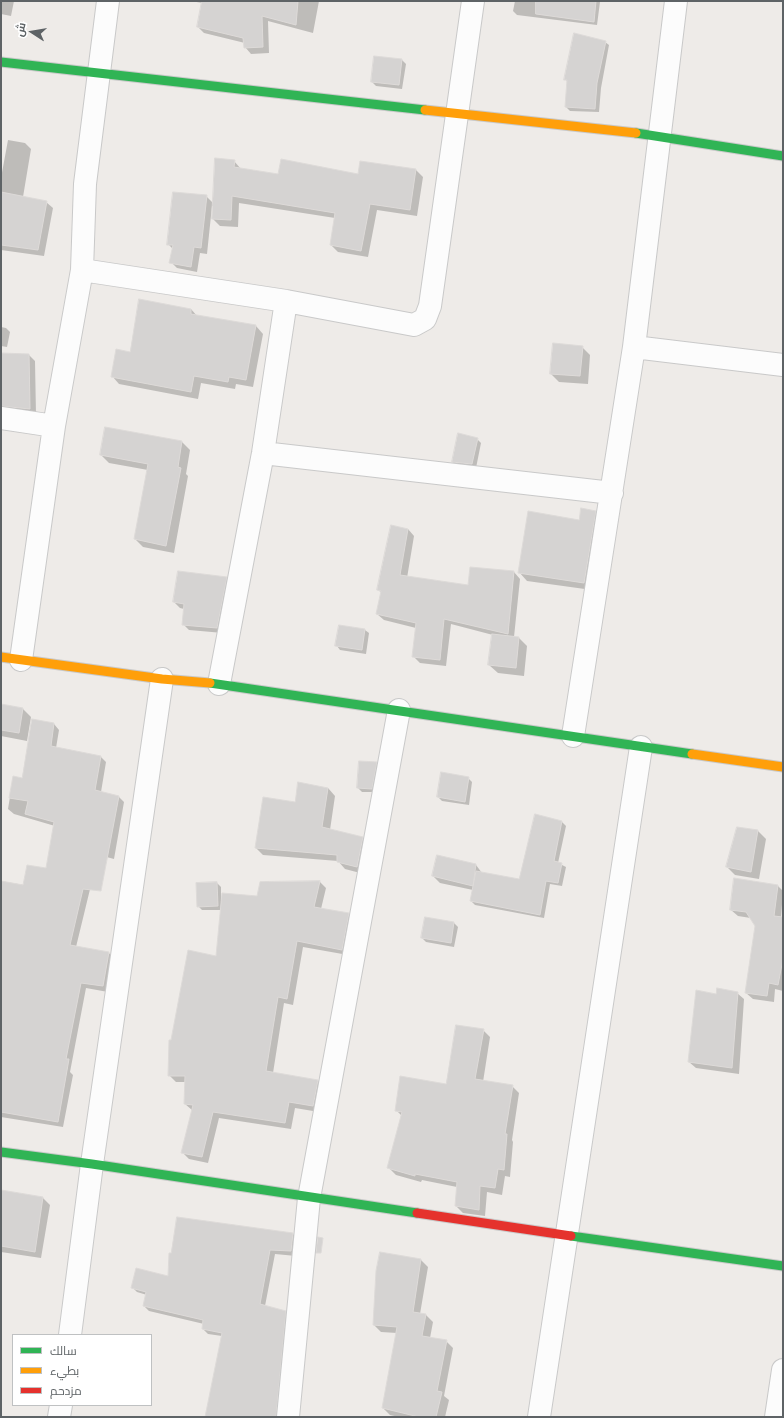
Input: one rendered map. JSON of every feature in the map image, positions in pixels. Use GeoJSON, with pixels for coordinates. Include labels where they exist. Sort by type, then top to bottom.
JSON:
{"type":"FeatureCollection","features":[{"type":"Feature","properties":{"kind":"street"},"geometry":{"type":"LineString","coordinates":[[108,1],[85,184],[82,270],[11,658],[162,679],[220,684],[783,767]]}},
{"type":"Feature","properties":{"kind":"street"},"geometry":{"type":"LineString","coordinates":[[82,270],[286,301],[414,325],[425,320],[430,306],[473,1]]}},
{"type":"Feature","properties":{"kind":"street"},"geometry":{"type":"LineString","coordinates":[[573,736],[634,347],[676,1]]}},
{"type":"Feature","properties":{"kind":"street"},"geometry":{"type":"LineString","coordinates":[[1,62],[659,136],[783,156]]}},
{"type":"Feature","properties":{"kind":"street"},"geometry":{"type":"LineString","coordinates":[[220,684],[263,453],[286,301]]}},
{"type":"Feature","properties":{"kind":"street"},"geometry":{"type":"LineString","coordinates":[[634,347],[783,365]]}},
{"type":"Feature","properties":{"kind":"street"},"geometry":{"type":"LineString","coordinates":[[1,418],[54,426]]}},
{"type":"Feature","properties":{"kind":"street"},"geometry":{"type":"LineString","coordinates":[[263,453],[612,493]]}},
{"type":"Feature","properties":{"kind":"street"},"geometry":{"type":"LineString","coordinates":[[70,1334],[92,1164],[162,679]]}},
{"type":"Feature","properties":{"kind":"street"},"geometry":{"type":"LineString","coordinates":[[288,1417],[309,1198],[398,710]]}},
{"type":"Feature","properties":{"kind":"street"},"geometry":{"type":"LineString","coordinates":[[539,1417],[641,747]]}},
{"type":"Feature","properties":{"kind":"street"},"geometry":{"type":"LineString","coordinates":[[1,1152],[92,1164],[309,1198],[783,1266]]}},
{"type":"Feature","properties":{"kind":"street"},"geometry":{"type":"LineString","coordinates":[[776,1417],[783,1370]]}},
{"type":"Feature","properties":{"kind":"street"},"geometry":{"type":"LineString","coordinates":[[59,1417],[61,1406]]}},
{"type":"Feature","properties":{"kind":"building"},"geometry":{"type":"Polygon","coordinates":[[[202,1],[298,1],[296,25],[262,16],[263,47],[244,48],[243,38],[197,27],[202,1]]]}},
{"type":"Feature","properties":{"kind":"building"},"geometry":{"type":"Polygon","coordinates":[[[536,1],[596,1],[594,22],[536,14],[536,1]]]}},
{"type":"Feature","properties":{"kind":"building"},"geometry":{"type":"Polygon","coordinates":[[[574,33],[606,41],[597,83],[595,109],[565,107],[567,80],[564,80],[574,33]]]}},
{"type":"Feature","properties":{"kind":"building"},"geometry":{"type":"Polygon","coordinates":[[[374,56],[402,59],[399,85],[371,82],[374,56]]]}},
{"type":"Feature","properties":{"kind":"building"},"geometry":{"type":"Polygon","coordinates":[[[215,158],[235,160],[234,167],[278,174],[281,159],[358,174],[360,161],[416,169],[410,210],[370,204],[361,251],[330,245],[335,213],[232,196],[231,220],[212,219],[215,158]]]}},
{"type":"Feature","properties":{"kind":"building"},"geometry":{"type":"Polygon","coordinates":[[[1,192],[47,201],[38,250],[1,245],[1,192]]]}},
{"type":"Feature","properties":{"kind":"building"},"geometry":{"type":"Polygon","coordinates":[[[173,192],[207,195],[201,248],[194,247],[191,267],[169,263],[173,245],[167,245],[173,192]]]}},
{"type":"Feature","properties":{"kind":"building"},"geometry":{"type":"Polygon","coordinates":[[[139,299],[191,309],[191,314],[256,325],[246,380],[229,377],[228,382],[194,376],[191,392],[111,377],[116,349],[130,352],[139,299]]]}},
{"type":"Feature","properties":{"kind":"building"},"geometry":{"type":"Polygon","coordinates":[[[553,343],[583,346],[580,376],[550,374],[553,343]]]}},
{"type":"Feature","properties":{"kind":"building"},"geometry":{"type":"Polygon","coordinates":[[[1,353],[29,354],[30,409],[1,406],[1,353]]]}},
{"type":"Feature","properties":{"kind":"building"},"geometry":{"type":"Polygon","coordinates":[[[105,427],[182,441],[178,467],[181,468],[166,546],[134,539],[148,464],[100,455],[105,427]]]}},
{"type":"Feature","properties":{"kind":"building"},"geometry":{"type":"Polygon","coordinates":[[[458,433],[478,438],[472,464],[452,462],[458,433]]]}},
{"type":"Feature","properties":{"kind":"building"},"geometry":{"type":"Polygon","coordinates":[[[581,508],[596,511],[584,583],[518,573],[528,511],[579,520],[581,508]]]}},
{"type":"Feature","properties":{"kind":"building"},"geometry":{"type":"Polygon","coordinates":[[[391,525],[408,529],[400,575],[468,585],[470,567],[514,571],[508,634],[444,619],[440,660],[412,657],[416,623],[376,614],[381,591],[377,590],[391,525]]]}},
{"type":"Feature","properties":{"kind":"building"},"geometry":{"type":"Polygon","coordinates":[[[178,571],[227,577],[217,628],[182,625],[184,604],[173,602],[178,571]]]}},
{"type":"Feature","properties":{"kind":"building"},"geometry":{"type":"Polygon","coordinates":[[[339,625],[365,629],[362,650],[335,646],[339,625]]]}},
{"type":"Feature","properties":{"kind":"building"},"geometry":{"type":"Polygon","coordinates":[[[492,634],[519,637],[516,668],[488,665],[492,634]]]}},
{"type":"Feature","properties":{"kind":"building"},"geometry":{"type":"Polygon","coordinates":[[[1,704],[23,708],[19,733],[1,730],[1,704]]]}},
{"type":"Feature","properties":{"kind":"building"},"geometry":{"type":"Polygon","coordinates":[[[32,719],[54,723],[51,746],[101,756],[95,790],[119,796],[101,891],[83,889],[70,945],[109,952],[103,986],[81,983],[66,1059],[69,1059],[58,1122],[1,1112],[1,881],[23,885],[27,865],[46,868],[54,822],[25,814],[28,801],[9,798],[13,776],[22,778],[32,719]]]}},
{"type":"Feature","properties":{"kind":"building"},"geometry":{"type":"Polygon","coordinates":[[[359,761],[377,762],[372,789],[357,788],[359,761]]]}},
{"type":"Feature","properties":{"kind":"building"},"geometry":{"type":"Polygon","coordinates":[[[441,772],[469,777],[465,802],[437,797],[441,772]]]}},
{"type":"Feature","properties":{"kind":"building"},"geometry":{"type":"Polygon","coordinates":[[[298,782],[328,788],[322,827],[363,837],[357,867],[337,862],[337,855],[255,848],[263,797],[295,802],[298,782]]]}},
{"type":"Feature","properties":{"kind":"building"},"geometry":{"type":"Polygon","coordinates":[[[535,814],[562,821],[554,861],[562,863],[558,883],[546,881],[540,915],[470,901],[476,871],[519,879],[535,814]]]}},
{"type":"Feature","properties":{"kind":"building"},"geometry":{"type":"Polygon","coordinates":[[[737,827],[758,830],[751,872],[726,867],[737,827]]]}},
{"type":"Feature","properties":{"kind":"building"},"geometry":{"type":"Polygon","coordinates":[[[437,855],[476,864],[473,886],[432,876],[437,855]]]}},
{"type":"Feature","properties":{"kind":"building"},"geometry":{"type":"Polygon","coordinates":[[[734,878],[778,885],[774,916],[783,917],[783,959],[778,985],[769,983],[767,996],[745,993],[755,926],[746,912],[730,910],[734,878]]]}},
{"type":"Feature","properties":{"kind":"building"},"geometry":{"type":"Polygon","coordinates":[[[320,881],[314,907],[349,913],[342,950],[297,941],[287,999],[278,997],[266,1071],[318,1080],[313,1106],[289,1102],[285,1123],[213,1112],[202,1157],[181,1153],[193,1105],[184,1104],[185,1076],[168,1076],[169,1040],[171,1040],[188,950],[216,956],[222,893],[257,896],[260,882],[320,881]]]}},
{"type":"Feature","properties":{"kind":"building"},"geometry":{"type":"Polygon","coordinates":[[[217,882],[218,906],[197,907],[196,883],[217,882]]]}},
{"type":"Feature","properties":{"kind":"building"},"geometry":{"type":"Polygon","coordinates":[[[425,917],[454,922],[451,943],[421,938],[425,917]]]}},
{"type":"Feature","properties":{"kind":"building"},"geometry":{"type":"Polygon","coordinates":[[[717,988],[738,992],[732,1068],[688,1062],[696,990],[716,994],[717,988]]]}},
{"type":"Feature","properties":{"kind":"building"},"geometry":{"type":"Polygon","coordinates":[[[456,1025],[484,1029],[475,1079],[513,1085],[505,1134],[507,1134],[504,1170],[498,1169],[495,1188],[480,1186],[479,1210],[455,1206],[457,1182],[415,1174],[415,1176],[387,1168],[402,1112],[395,1111],[400,1076],[446,1084],[456,1025]]]}},
{"type":"Feature","properties":{"kind":"building"},"geometry":{"type":"Polygon","coordinates":[[[1,1190],[43,1197],[35,1252],[1,1246],[1,1190]]]}},
{"type":"Feature","properties":{"kind":"building"},"geometry":{"type":"Polygon","coordinates":[[[177,1217],[293,1233],[291,1251],[270,1250],[260,1304],[286,1311],[276,1417],[205,1417],[222,1333],[202,1329],[203,1320],[143,1306],[146,1292],[131,1288],[136,1268],[168,1276],[169,1253],[171,1253],[177,1217]]]}},
{"type":"Feature","properties":{"kind":"building"},"geometry":{"type":"Polygon","coordinates":[[[318,1237],[323,1238],[321,1253],[316,1253],[318,1237]]]}},
{"type":"Feature","properties":{"kind":"building"},"geometry":{"type":"Polygon","coordinates":[[[380,1252],[421,1259],[413,1312],[426,1314],[422,1336],[447,1340],[437,1391],[442,1392],[436,1417],[419,1417],[382,1408],[397,1327],[373,1325],[376,1271],[380,1252]]]}},
{"type":"Feature","properties":{"kind":"traffic: fast"},"geometry":{"type":"LineString","coordinates":[[1,62],[425,110]]}},
{"type":"Feature","properties":{"kind":"traffic: fast"},"geometry":{"type":"LineString","coordinates":[[636,133],[783,156]]}},
{"type":"Feature","properties":{"kind":"traffic: fast"},"geometry":{"type":"LineString","coordinates":[[210,683],[692,754]]}},
{"type":"Feature","properties":{"kind":"traffic: fast"},"geometry":{"type":"LineString","coordinates":[[1,1152],[92,1164],[417,1213]]}},
{"type":"Feature","properties":{"kind":"traffic: fast"},"geometry":{"type":"LineString","coordinates":[[571,1236],[783,1266]]}},
{"type":"Feature","properties":{"kind":"traffic: slow"},"geometry":{"type":"LineString","coordinates":[[425,110],[636,133]]}},
{"type":"Feature","properties":{"kind":"traffic: slow"},"geometry":{"type":"LineString","coordinates":[[1,657],[162,679],[210,683]]}},
{"type":"Feature","properties":{"kind":"traffic: slow"},"geometry":{"type":"LineString","coordinates":[[692,754],[783,767]]}},
{"type":"Feature","properties":{"kind":"traffic: jam"},"geometry":{"type":"LineString","coordinates":[[417,1213],[571,1236]]}}]}
